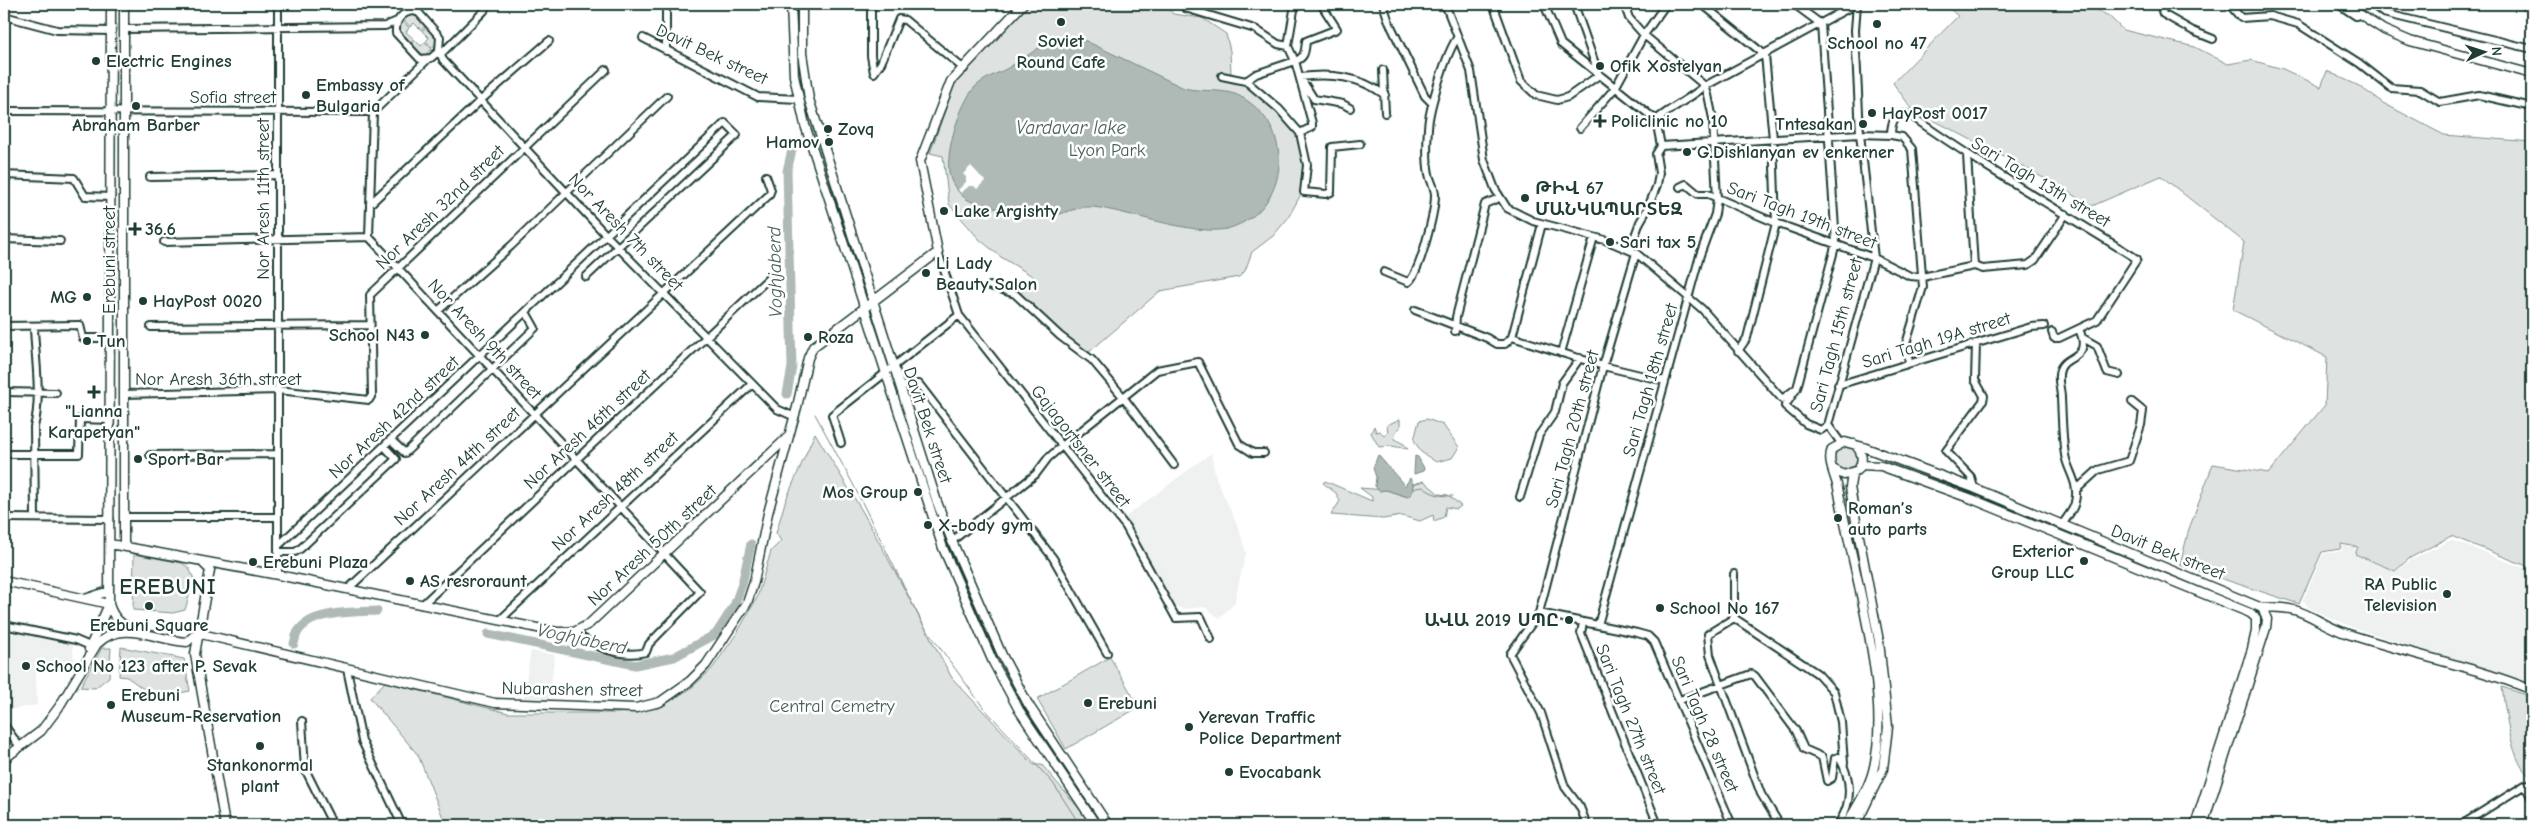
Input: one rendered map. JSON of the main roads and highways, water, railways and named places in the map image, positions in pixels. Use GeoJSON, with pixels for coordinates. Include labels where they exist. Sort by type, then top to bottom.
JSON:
{"type":"FeatureCollection","features":[{"type":"Feature","properties":{"kind":"main road","name":"Erebuni street"},"geometry":{"type":"LineString","coordinates":[[110,544],[111,4]]}},
{"type":"Feature","properties":{"kind":"main road","name":"Erebuni street"},"geometry":{"type":"LineString","coordinates":[[124,4],[124,546]]}},
{"type":"Feature","properties":{"kind":"main road","name":"Davit Bek street"},"geometry":{"type":"LineString","coordinates":[[791,4],[791,52],[798,99],[806,132],[943,548],[993,662],[1018,710],[1096,825]]}},
{"type":"Feature","properties":{"kind":"main road","name":"Davit Bek street"},"geometry":{"type":"LineString","coordinates":[[802,4],[802,53],[809,99],[900,386],[952,541],[1002,656],[1028,704],[1108,825]]}},
{"type":"Feature","properties":{"kind":"main road","name":"Nubarashen street"},"geometry":{"type":"LineString","coordinates":[[197,633],[495,703],[636,708],[660,702],[690,682],[706,664],[747,603],[754,582],[779,472],[795,418],[808,358],[813,347],[938,252],[920,161],[951,81],[1024,4]]}},
{"type":"Feature","properties":{"kind":"main road"},"geometry":{"type":"LineString","coordinates":[[2344,4],[2384,30],[2410,41],[2532,74]]}},
{"type":"Feature","properties":{"kind":"main road"},"geometry":{"type":"LineString","coordinates":[[2524,4],[2532,10]]}},
{"type":"Feature","properties":{"kind":"main road","name":"Nor Aresh 50th street"},"geometry":{"type":"LineString","coordinates":[[223,565],[557,632],[574,632],[589,624],[663,552],[768,459],[789,436]]}},
{"type":"Feature","properties":{"kind":"main road","name":"Davit Bek street"},"geometry":{"type":"LineString","coordinates":[[1833,469],[1830,465],[1830,454],[1841,443],[1850,443],[1974,488],[2262,608]]}},
{"type":"Feature","properties":{"kind":"main road"},"geometry":{"type":"LineString","coordinates":[[1850,443],[1860,451],[1861,464],[1852,474],[1850,487],[1879,640],[1888,727],[1883,769],[1856,825]]}},
{"type":"Feature","properties":{"kind":"main road"},"geometry":{"type":"LineString","coordinates":[[768,459],[779,472]]}},
{"type":"Feature","properties":{"kind":"main road","name":"Davit Bek street"},"geometry":{"type":"LineString","coordinates":[[1861,464],[1881,466],[1972,499],[2177,582],[2253,616]]}},
{"type":"Feature","properties":{"kind":"main road"},"geometry":{"type":"LineString","coordinates":[[1833,469],[1840,474],[1852,474]]}},
{"type":"Feature","properties":{"kind":"main road"},"geometry":{"type":"LineString","coordinates":[[1833,469],[1838,484],[1866,623],[1879,736],[1872,774],[1846,825]]}},
{"type":"Feature","properties":{"kind":"main road"},"geometry":{"type":"LineString","coordinates":[[141,633],[119,622],[112,615],[109,604],[110,544],[223,565]]}},
{"type":"Feature","properties":{"kind":"main road"},"geometry":{"type":"LineString","coordinates":[[200,560],[210,570]]}},
{"type":"Feature","properties":{"kind":"main road"},"geometry":{"type":"LineString","coordinates":[[210,570],[223,565]]}},
{"type":"Feature","properties":{"kind":"main road"},"geometry":{"type":"LineString","coordinates":[[210,570],[197,633],[195,654],[225,825]]}},
{"type":"Feature","properties":{"kind":"main road"},"geometry":{"type":"LineString","coordinates":[[4,581],[109,604]]}},
{"type":"Feature","properties":{"kind":"main road"},"geometry":{"type":"LineString","coordinates":[[85,599],[109,591]]}},
{"type":"Feature","properties":{"kind":"main road"},"geometry":{"type":"LineString","coordinates":[[4,759],[41,731],[50,719],[89,651],[109,604]]}},
{"type":"Feature","properties":{"kind":"main road"},"geometry":{"type":"LineString","coordinates":[[2203,825],[2207,799],[2252,649],[2257,623],[2253,616],[2262,608],[2282,606],[2307,613],[2347,634],[2496,677],[2532,690]]}},
{"type":"Feature","properties":{"kind":"main road"},"geometry":{"type":"LineString","coordinates":[[2195,825],[2207,799],[2266,628],[2267,619],[2262,608]]}},
{"type":"Feature","properties":{"kind":"main road"},"geometry":{"type":"LineString","coordinates":[[89,651],[110,634],[121,632],[141,633],[184,642],[190,641],[197,633]]}},
{"type":"Feature","properties":{"kind":"main road"},"geometry":{"type":"LineString","coordinates":[[184,642],[195,654]]}},
{"type":"Feature","properties":{"kind":"water","name":"Vardavar lake"},"geometry":{"type":"Polygon","coordinates":[[[1071,36],[1082,43],[1084,40],[1184,88],[1229,92],[1243,98],[1260,112],[1272,129],[1278,148],[1279,168],[1274,187],[1265,204],[1250,218],[1230,228],[1201,230],[1093,207],[1079,208],[1049,217],[1034,217],[981,204],[968,200],[963,196],[951,180],[949,158],[958,118],[969,95],[982,81],[1008,68],[1043,45],[1046,47],[1056,39],[1063,45],[1071,36]]]}},
{"type":"Feature","properties":{"kind":"water"},"geometry":{"type":"Polygon","coordinates":[[[1378,455],[1405,486],[1410,478],[1413,484],[1412,493],[1408,497],[1386,490],[1379,491],[1375,486],[1376,477],[1373,468],[1378,455]]]}},
{"type":"Feature","properties":{"kind":"water"},"geometry":{"type":"Polygon","coordinates":[[[1415,456],[1418,457],[1424,468],[1423,471],[1414,474],[1415,456]]]}},
{"type":"Feature","properties":{"kind":"waterway","name":"Voghjaberd"},"geometry":{"type":"LineString","coordinates":[[787,394],[792,367],[787,171],[792,150]]}},
{"type":"Feature","properties":{"kind":"waterway"},"geometry":{"type":"LineString","coordinates":[[815,414],[853,484],[922,623],[983,707],[1053,783],[1080,825]]}},
{"type":"Feature","properties":{"kind":"waterway"},"geometry":{"type":"LineString","coordinates":[[1412,491],[1423,487],[1430,492],[1444,496],[1453,496]]}},
{"type":"Feature","properties":{"kind":"waterway","name":"Voghjaberd"},"geometry":{"type":"LineString","coordinates":[[488,634],[635,665],[674,657],[716,634],[734,606],[742,584],[751,544]]}},
{"type":"Feature","properties":{"kind":"waterway","name":"Voghjaberd"},"geometry":{"type":"LineString","coordinates":[[294,644],[299,631],[306,623],[315,619],[347,612],[377,611]]}},
{"type":"Feature","properties":{"kind":"place","name":"Soviet Round Cafe"},"geometry":{"type":"Point","coordinates":[1061,22]}},
{"type":"Feature","properties":{"kind":"place","name":"School no 47"},"geometry":{"type":"Point","coordinates":[1877,24]}},
{"type":"Feature","properties":{"kind":"place","name":"Electric Engines"},"geometry":{"type":"Point","coordinates":[96,61]}},
{"type":"Feature","properties":{"kind":"place","name":"Ofik Xostelyan"},"geometry":{"type":"Point","coordinates":[1600,66]}},
{"type":"Feature","properties":{"kind":"place","name":"Embassy of Bulgaria"},"geometry":{"type":"Point","coordinates":[306,95]}},
{"type":"Feature","properties":{"kind":"place","name":"Abraham Barber"},"geometry":{"type":"Point","coordinates":[136,106]}},
{"type":"Feature","properties":{"kind":"place","name":"HayPost 0017"},"geometry":{"type":"Point","coordinates":[1872,113]}},
{"type":"Feature","properties":{"kind":"place","name":"Policlinic no 10"},"geometry":{"type":"Point","coordinates":[1600,121]}},
{"type":"Feature","properties":{"kind":"place","name":"Tntesakan"},"geometry":{"type":"Point","coordinates":[1863,124]}},
{"type":"Feature","properties":{"kind":"place","name":"Zovq"},"geometry":{"type":"Point","coordinates":[828,129]}},
{"type":"Feature","properties":{"kind":"place","name":"Hamov"},"geometry":{"type":"Point","coordinates":[829,142]}},
{"type":"Feature","properties":{"kind":"place","name":"G.Dishlanyan ev enkerner"},"geometry":{"type":"Point","coordinates":[1687,152]}},
{"type":"Feature","properties":{"kind":"place","name":"ԹԻՎ 67 ՄԱՆԿԱՊԱՐՏԵԶ"},"geometry":{"type":"Point","coordinates":[1525,198]}},
{"type":"Feature","properties":{"kind":"place","name":"Lake Argishty"},"geometry":{"type":"Point","coordinates":[944,211]}},
{"type":"Feature","properties":{"kind":"place","name":"36.6"},"geometry":{"type":"Point","coordinates":[135,229]}},
{"type":"Feature","properties":{"kind":"place","name":"Sari tax 5"},"geometry":{"type":"Point","coordinates":[1610,242]}},
{"type":"Feature","properties":{"kind":"place","name":"Li Lady Beauty Salon"},"geometry":{"type":"Point","coordinates":[926,273]}},
{"type":"Feature","properties":{"kind":"place","name":"MG"},"geometry":{"type":"Point","coordinates":[87,297]}},
{"type":"Feature","properties":{"kind":"place","name":"HayPost 0020"},"geometry":{"type":"Point","coordinates":[143,301]}},
{"type":"Feature","properties":{"kind":"place","name":"School N43"},"geometry":{"type":"Point","coordinates":[425,335]}},
{"type":"Feature","properties":{"kind":"place","name":"Roza"},"geometry":{"type":"Point","coordinates":[808,337]}},
{"type":"Feature","properties":{"kind":"place","name":"Tun"},"geometry":{"type":"Point","coordinates":[87,341]}},
{"type":"Feature","properties":{"kind":"place","name":"\"Lianna Karapetyan\""},"geometry":{"type":"Point","coordinates":[94,392]}},
{"type":"Feature","properties":{"kind":"place","name":"Sport Bar"},"geometry":{"type":"Point","coordinates":[138,459]}},
{"type":"Feature","properties":{"kind":"place","name":"Mos Group"},"geometry":{"type":"Point","coordinates":[918,492]}},
{"type":"Feature","properties":{"kind":"place","name":"Roman’s auto parts"},"geometry":{"type":"Point","coordinates":[1838,518]}},
{"type":"Feature","properties":{"kind":"place","name":"X-body gym"},"geometry":{"type":"Point","coordinates":[928,525]}},
{"type":"Feature","properties":{"kind":"place","name":"Exterior Group LLC"},"geometry":{"type":"Point","coordinates":[2084,561]}},
{"type":"Feature","properties":{"kind":"place","name":"Erebuni Plaza"},"geometry":{"type":"Point","coordinates":[253,562]}},
{"type":"Feature","properties":{"kind":"place","name":"AS resroraunt"},"geometry":{"type":"Point","coordinates":[410,581]}},
{"type":"Feature","properties":{"kind":"place","name":"RA Public Television"},"geometry":{"type":"Point","coordinates":[2447,594]}},
{"type":"Feature","properties":{"kind":"place","name":"Erebuni Square"},"geometry":{"type":"Point","coordinates":[149,606]}},
{"type":"Feature","properties":{"kind":"place","name":"School No 167"},"geometry":{"type":"Point","coordinates":[1660,608]}},
{"type":"Feature","properties":{"kind":"place","name":"ԱՎԱ 2019 ՍՊԸ"},"geometry":{"type":"Point","coordinates":[1569,620]}},
{"type":"Feature","properties":{"kind":"place","name":"School No 123 after P. Sevak"},"geometry":{"type":"Point","coordinates":[26,666]}},
{"type":"Feature","properties":{"kind":"place","name":"Erebuni"},"geometry":{"type":"Point","coordinates":[1088,703]}},
{"type":"Feature","properties":{"kind":"place","name":"Erebuni Museum-Reservation"},"geometry":{"type":"Point","coordinates":[111,705]}},
{"type":"Feature","properties":{"kind":"place","name":"Yerevan Traffic Police Department"},"geometry":{"type":"Point","coordinates":[1189,727]}},
{"type":"Feature","properties":{"kind":"place","name":"Stankonormal plant"},"geometry":{"type":"Point","coordinates":[260,746]}},
{"type":"Feature","properties":{"kind":"place","name":"Evocabank"},"geometry":{"type":"Point","coordinates":[1229,772]}},
{"type":"Feature","properties":{"kind":"district","name":"EREBUNI"},"geometry":{"type":"Point","coordinates":[168,586]}},
{"type":"Feature","properties":{"kind":"park label","name":"Lyon Park"},"geometry":{"type":"Point","coordinates":[1107,150]}},
{"type":"Feature","properties":{"kind":"park label","name":"Central Cemetry"},"geometry":{"type":"Point","coordinates":[832,706]}}]}
